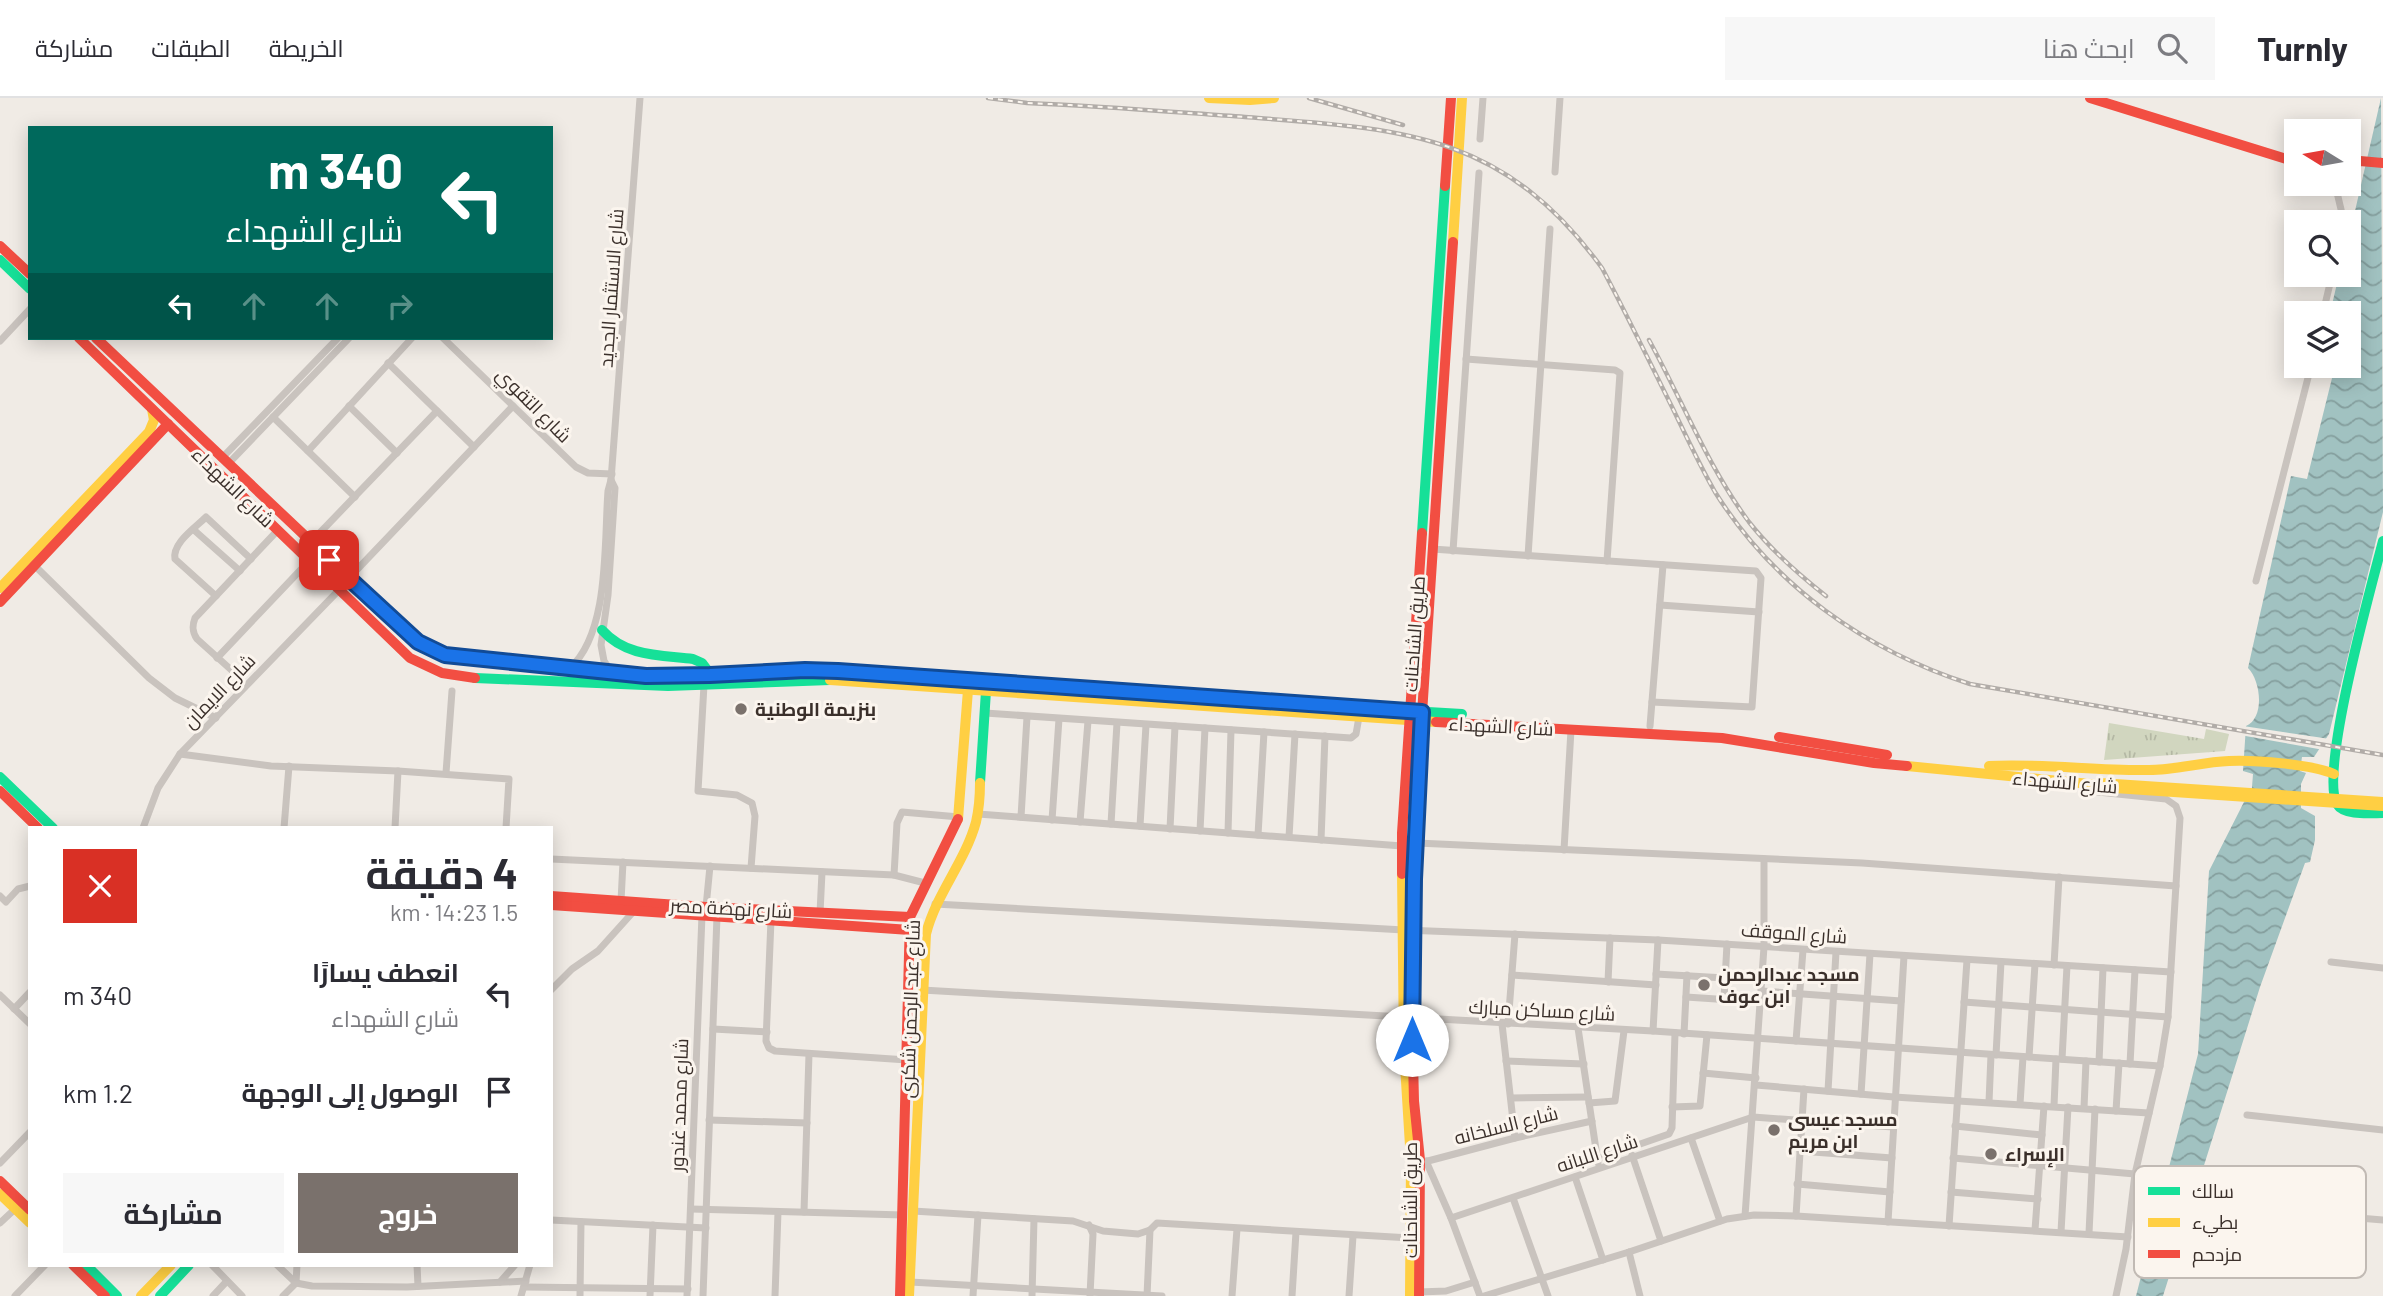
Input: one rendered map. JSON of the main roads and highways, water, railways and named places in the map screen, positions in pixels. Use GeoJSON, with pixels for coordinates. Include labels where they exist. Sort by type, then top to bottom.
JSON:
{"type":"FeatureCollection","features":[{"type":"Feature","properties":{"kind":"main road"},"geometry":{"type":"LineString","coordinates":[[1209,98],[1274,98]]}},
{"type":"Feature","properties":{"kind":"main road","name":"طريق الشاحنات"},"geometry":{"type":"LineString","coordinates":[[1441,331],[1451,98]]}},
{"type":"Feature","properties":{"kind":"main road","name":"طريق الشاحنات"},"geometry":{"type":"LineString","coordinates":[[1416,1295],[1410,1238],[1411,1162],[1404,1078],[1408,1019],[1409,851],[1415,716],[1441,331],[1462,98]]}},
{"type":"Feature","properties":{"kind":"main road"},"geometry":{"type":"LineString","coordinates":[[2090,98],[2284,158]]}},
{"type":"Feature","properties":{"kind":"main road"},"geometry":{"type":"LineString","coordinates":[[2361,158],[2383,156]]}},
{"type":"Feature","properties":{"kind":"main road"},"geometry":{"type":"LineString","coordinates":[[2361,160],[2383,163]]}},
{"type":"Feature","properties":{"kind":"main road"},"geometry":{"type":"LineString","coordinates":[[0,246],[28,272]]}},
{"type":"Feature","properties":{"kind":"main road"},"geometry":{"type":"LineString","coordinates":[[0,260],[28,287]]}},
{"type":"Feature","properties":{"kind":"main road","name":"شارع الشهداء"},"geometry":{"type":"LineString","coordinates":[[96,343],[150,407],[309,561],[418,642],[445,655],[614,674],[707,680],[821,680],[1258,705],[1359,717],[1415,716],[1736,731],[1876,754],[2100,781],[2383,804]]}},
{"type":"Feature","properties":{"kind":"main road","name":"شارع الشهداء"},"geometry":{"type":"LineString","coordinates":[[114,363],[311,543],[343,584],[410,658],[425,668],[443,674],[636,685],[821,670],[1571,730],[1736,740],[1874,763],[1996,777],[2383,796]]}},
{"type":"Feature","properties":{"kind":"main road"},"geometry":{"type":"LineString","coordinates":[[0,598],[149,432],[154,420],[150,407]]}},
{"type":"Feature","properties":{"kind":"main road"},"geometry":{"type":"LineString","coordinates":[[31,562],[168,424]]}},
{"type":"Feature","properties":{"kind":"main road","name":"طريق الشاحنات"},"geometry":{"type":"LineString","coordinates":[[1415,716],[1432,550],[1428,522]]}},
{"type":"Feature","properties":{"kind":"main road"},"geometry":{"type":"LineString","coordinates":[[2383,541],[2337,734],[2332,743],[2334,797],[2340,807],[2352,811],[2383,813]]}},
{"type":"Feature","properties":{"kind":"main road"},"geometry":{"type":"LineString","coordinates":[[598,629],[623,649],[696,660],[707,680]]}},
{"type":"Feature","properties":{"kind":"main road"},"geometry":{"type":"LineString","coordinates":[[443,674],[448,663],[445,655]]}},
{"type":"Feature","properties":{"kind":"main road"},"geometry":{"type":"LineString","coordinates":[[470,659],[466,667],[468,675],[472,677]]}},
{"type":"Feature","properties":{"kind":"main road","name":"شارع عبد الرحمن شكرى"},"geometry":{"type":"LineString","coordinates":[[913,1083],[907,1060],[910,923],[925,883],[958,817],[968,690]]}},
{"type":"Feature","properties":{"kind":"main road","name":"شارع عبد الرحمن شكرى"},"geometry":{"type":"LineString","coordinates":[[900,1296],[908,1213],[913,1083],[926,934],[935,904],[957,863],[978,814],[986,691]]}},
{"type":"Feature","properties":{"kind":"main road"},"geometry":{"type":"LineString","coordinates":[[967,710],[978,709],[985,713]]}},
{"type":"Feature","properties":{"kind":"main road"},"geometry":{"type":"LineString","coordinates":[[1989,766],[2020,764],[2096,770],[2153,770],[2230,761],[2309,766],[2327,770],[2332,768]]}},
{"type":"Feature","properties":{"kind":"main road"},"geometry":{"type":"LineString","coordinates":[[0,777],[38,823]]}},
{"type":"Feature","properties":{"kind":"main road"},"geometry":{"type":"LineString","coordinates":[[0,791],[24,808]]}},
{"type":"Feature","properties":{"kind":"main road"},"geometry":{"type":"LineString","coordinates":[[950,837],[955,844],[965,846]]}},
{"type":"Feature","properties":{"kind":"main road"},"geometry":{"type":"LineString","coordinates":[[940,856],[951,857],[957,863]]}},
{"type":"Feature","properties":{"kind":"main road","name":"شارع نهضة مصر"},"geometry":{"type":"LineString","coordinates":[[553,896],[621,901],[771,920],[910,923]]}},
{"type":"Feature","properties":{"kind":"main road","name":"شارع نهضة مصر"},"geometry":{"type":"LineString","coordinates":[[553,905],[634,911],[820,913],[861,920]]}},
{"type":"Feature","properties":{"kind":"main road","name":"طريق الشاحنات"},"geometry":{"type":"LineString","coordinates":[[1408,1019],[1414,1101],[1424,1161],[1416,1295]]}},
{"type":"Feature","properties":{"kind":"main road"},"geometry":{"type":"LineString","coordinates":[[0,1181],[22,1209]]}},
{"type":"Feature","properties":{"kind":"main road"},"geometry":{"type":"LineString","coordinates":[[0,1194],[22,1209]]}},
{"type":"Feature","properties":{"kind":"main road","name":"شارع عبد الرحمن شكرى"},"geometry":{"type":"LineString","coordinates":[[908,1213],[910,1289]]}},
{"type":"Feature","properties":{"kind":"main road"},"geometry":{"type":"LineString","coordinates":[[75,1267],[105,1296]]}},
{"type":"Feature","properties":{"kind":"main road"},"geometry":{"type":"LineString","coordinates":[[88,1267],[117,1296]]}},
{"type":"Feature","properties":{"kind":"main road"},"geometry":{"type":"LineString","coordinates":[[141,1296],[169,1267]]}},
{"type":"Feature","properties":{"kind":"main road"},"geometry":{"type":"LineString","coordinates":[[160,1296],[187,1267]]}},
{"type":"Feature","properties":{"kind":"water"},"geometry":{"type":"Polygon","coordinates":[[[2381,98],[2383,512],[2329,734],[2314,757],[2302,757],[2300,771],[2306,773],[2301,784],[2301,808],[2315,816],[2315,840],[2310,862],[2305,863],[2260,987],[2204,1166],[2169,1166],[2198,1054],[2209,871],[2245,800],[2251,800],[2253,774],[2243,771],[2246,726],[2256,715],[2259,699],[2256,681],[2248,668],[2291,476],[2307,479],[2332,378],[2361,378],[2361,301],[2333,301],[2336,287],[2361,287],[2361,210],[2355,210],[2358,196],[2361,196],[2361,185],[2381,98]]]}},
{"type":"Feature","properties":{"kind":"water"},"geometry":{"type":"Polygon","coordinates":[[[2141,1278],[2169,1278],[2163,1296],[2136,1296],[2141,1278]]]}},
{"type":"Feature","properties":{"kind":"railway"},"geometry":{"type":"LineString","coordinates":[[988,98],[1353,126],[1400,134],[1444,146],[1486,163],[1526,188],[1564,223],[1602,268],[1704,472],[1739,526],[1765,557],[1794,585],[1859,633],[1894,653],[1970,684],[2383,755]]}},
{"type":"Feature","properties":{"kind":"railway"},"geometry":{"type":"LineString","coordinates":[[1309,98],[1403,125]]}},
{"type":"Feature","properties":{"kind":"railway"},"geometry":{"type":"LineString","coordinates":[[1649,340],[1734,501],[1776,552],[1826,596]]}},
{"type":"Feature","properties":{"kind":"place","name":"بنزيمة الوطنية"},"geometry":{"type":"Point","coordinates":[741,709]}},
{"type":"Feature","properties":{"kind":"place","name":"مسجد عبدالرحمن ابن عوف"},"geometry":{"type":"Point","coordinates":[1704,985]}},
{"type":"Feature","properties":{"kind":"place","name":"مسجد عيسى ابن مريم"},"geometry":{"type":"Point","coordinates":[1774,1130]}},
{"type":"Feature","properties":{"kind":"place","name":"الإسراء"},"geometry":{"type":"Point","coordinates":[1991,1154]}}]}
